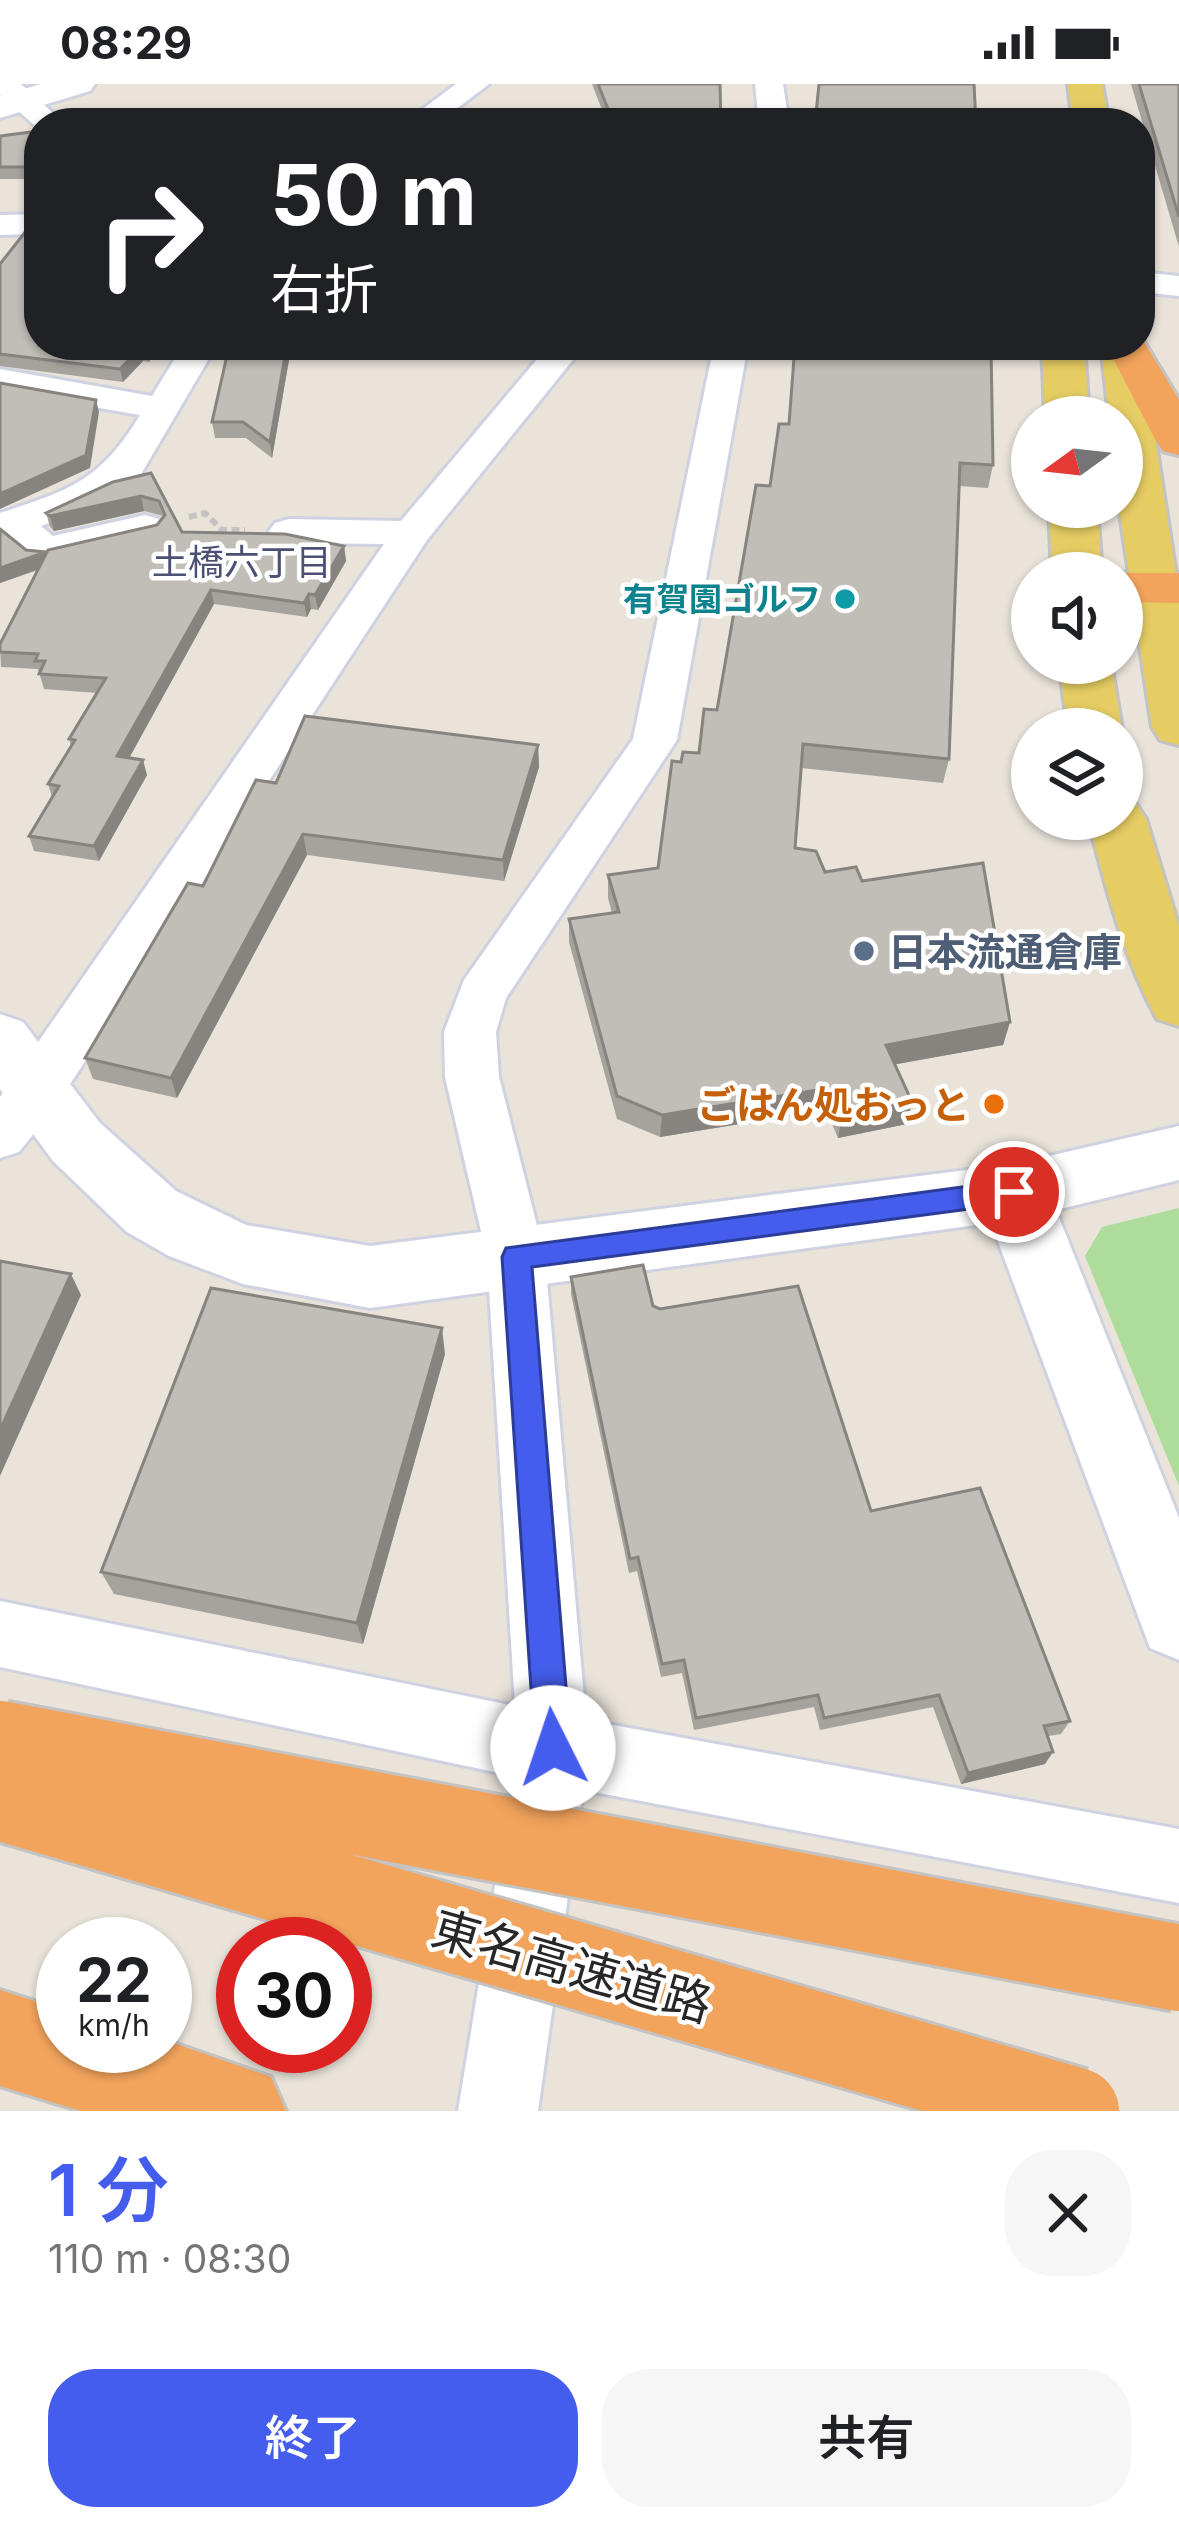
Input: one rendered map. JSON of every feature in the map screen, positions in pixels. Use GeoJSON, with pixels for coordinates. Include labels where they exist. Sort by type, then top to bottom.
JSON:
{"type":"FeatureCollection","features":[{"type":"Feature","properties":{"kind":"highway"},"geometry":{"type":"LineString","coordinates":[[1133,360],[1179,441]]}},
{"type":"Feature","properties":{"kind":"highway"},"geometry":{"type":"LineString","coordinates":[[0,1744],[1179,1968]]}},
{"type":"Feature","properties":{"kind":"highway","name":"東名高速道路"},"geometry":{"type":"LineString","coordinates":[[0,1797],[1076,2111]]}},
{"type":"Feature","properties":{"kind":"highway"},"geometry":{"type":"LineString","coordinates":[[0,2038],[237,2111]]}},
{"type":"Feature","properties":{"kind":"main road"},"geometry":{"type":"LineString","coordinates":[[1064,360],[1066,396]]}},
{"type":"Feature","properties":{"kind":"main road"},"geometry":{"type":"LineString","coordinates":[[1127,360],[1179,727]]}},
{"type":"Feature","properties":{"kind":"main road"},"geometry":{"type":"LineString","coordinates":[[1123,840],[1145,918],[1179,1002]]}},
{"type":"Feature","properties":{"kind":"street"},"geometry":{"type":"LineString","coordinates":[[20,104],[77,84]]}},
{"type":"Feature","properties":{"kind":"street"},"geometry":{"type":"LineString","coordinates":[[441,108],[475,84]]}},
{"type":"Feature","properties":{"kind":"street"},"geometry":{"type":"LineString","coordinates":[[6,524],[82,497],[128,466],[190,360]]}},
{"type":"Feature","properties":{"kind":"street"},"geometry":{"type":"LineString","coordinates":[[556,360],[412,533],[12,1089],[133,1202],[220,1249],[281,1268],[370,1277],[1014,1192],[1179,1153]]}},
{"type":"Feature","properties":{"kind":"street"},"geometry":{"type":"LineString","coordinates":[[498,2111],[553,1748],[516,1257],[472,1077],[470,1032],[482,994],[656,740],[727,360]]}},
{"type":"Feature","properties":{"kind":"street"},"geometry":{"type":"LineString","coordinates":[[0,380],[160,408]]}},
{"type":"Feature","properties":{"kind":"street"},"geometry":{"type":"LineString","coordinates":[[6,524],[45,550],[145,527]]}},
{"type":"Feature","properties":{"kind":"street"},"geometry":{"type":"LineString","coordinates":[[289,530],[412,533]]}},
{"type":"Feature","properties":{"kind":"street"},"geometry":{"type":"LineString","coordinates":[[1014,1192],[1179,1620]]}},
{"type":"Feature","properties":{"kind":"street"},"geometry":{"type":"LineString","coordinates":[[0,1634],[553,1748],[1179,1866]]}},
{"type":"Feature","properties":{"kind":"path"},"geometry":{"type":"LineString","coordinates":[[145,527],[205,514],[222,530],[289,530]]}},
{"type":"Feature","properties":{"kind":"green space"},"geometry":{"type":"Polygon","coordinates":[[[1179,1208],[1179,1486],[1085,1256],[1102,1227],[1179,1208]]]}},
{"type":"Feature","properties":{"kind":"building"},"geometry":{"type":"Polygon","coordinates":[[[598,84],[720,84],[721,108],[608,108],[598,84]]]}},
{"type":"Feature","properties":{"kind":"building"},"geometry":{"type":"Polygon","coordinates":[[[819,84],[974,84],[975,108],[817,108],[819,84]]]}},
{"type":"Feature","properties":{"kind":"building"},"geometry":{"type":"Polygon","coordinates":[[[1139,84],[1179,84],[1179,217],[1155,137],[1155,108],[1146,108],[1139,84]]]}},
{"type":"Feature","properties":{"kind":"building"},"geometry":{"type":"Polygon","coordinates":[[[24,133],[24,167],[0,167],[0,136],[24,133]]]}},
{"type":"Feature","properties":{"kind":"building"},"geometry":{"type":"Polygon","coordinates":[[[24,234],[24,357],[0,354],[0,264],[24,234]]]}},
{"type":"Feature","properties":{"kind":"building"},"geometry":{"type":"Polygon","coordinates":[[[48,360],[129,360],[120,369],[48,360]]]}},
{"type":"Feature","properties":{"kind":"building"},"geometry":{"type":"Polygon","coordinates":[[[226,360],[284,360],[270,442],[243,422],[212,422],[226,360]]]}},
{"type":"Feature","properties":{"kind":"building"},"geometry":{"type":"Polygon","coordinates":[[[794,360],[991,360],[993,465],[960,463],[949,759],[803,744],[795,848],[816,851],[825,872],[856,867],[862,881],[983,863],[1010,1022],[886,1045],[912,1102],[842,1116],[830,1088],[662,1115],[617,1096],[569,919],[619,912],[608,875],[658,868],[672,761],[681,762],[683,752],[699,753],[704,709],[717,710],[756,485],[770,486],[779,424],[789,424],[794,360]]]}},
{"type":"Feature","properties":{"kind":"building"},"geometry":{"type":"Polygon","coordinates":[[[0,383],[96,400],[86,455],[0,494],[0,383]]]}},
{"type":"Feature","properties":{"kind":"building"},"geometry":{"type":"Polygon","coordinates":[[[151,473],[182,532],[285,534],[344,546],[315,595],[309,594],[304,603],[211,590],[117,756],[143,760],[94,846],[29,836],[59,786],[48,784],[75,740],[69,739],[106,678],[39,674],[45,661],[35,661],[38,654],[0,652],[0,644],[48,550],[157,525],[165,515],[159,501],[141,496],[50,516],[46,513],[113,482],[151,473]]]}},
{"type":"Feature","properties":{"kind":"building"},"geometry":{"type":"Polygon","coordinates":[[[0,529],[26,550],[46,552],[0,568],[0,529]]]}},
{"type":"Feature","properties":{"kind":"building"},"geometry":{"type":"Polygon","coordinates":[[[305,716],[538,745],[503,860],[303,834],[171,1078],[85,1058],[188,883],[203,886],[256,780],[276,783],[305,716]]]}},
{"type":"Feature","properties":{"kind":"building"},"geometry":{"type":"Polygon","coordinates":[[[0,1261],[71,1274],[0,1430],[0,1261]]]}},
{"type":"Feature","properties":{"kind":"building"},"geometry":{"type":"Polygon","coordinates":[[[643,1265],[653,1306],[660,1309],[798,1286],[871,1511],[980,1488],[1070,1721],[1044,1726],[1053,1752],[968,1773],[939,1695],[824,1718],[818,1695],[696,1718],[684,1660],[662,1664],[638,1557],[630,1559],[571,1277],[643,1265]]]}},
{"type":"Feature","properties":{"kind":"building"},"geometry":{"type":"Polygon","coordinates":[[[211,1288],[442,1328],[357,1623],[101,1572],[211,1288]]]}},
{"type":"Feature","properties":{"kind":"place","name":"有賀園ゴルフ"},"geometry":{"type":"Point","coordinates":[845,599]}},
{"type":"Feature","properties":{"kind":"place","name":"日本流通倉庫"},"geometry":{"type":"Point","coordinates":[864,951]}},
{"type":"Feature","properties":{"kind":"place","name":"ごはん処おっと"},"geometry":{"type":"Point","coordinates":[994,1104]}},
{"type":"Feature","properties":{"kind":"district","name":"土橋六丁目"},"geometry":{"type":"Point","coordinates":[242,562]}},
{"type":"Feature","properties":{"kind":"route"},"geometry":{"type":"LineString","coordinates":[[553,1748],[516,1257],[1014,1192]]}}]}
